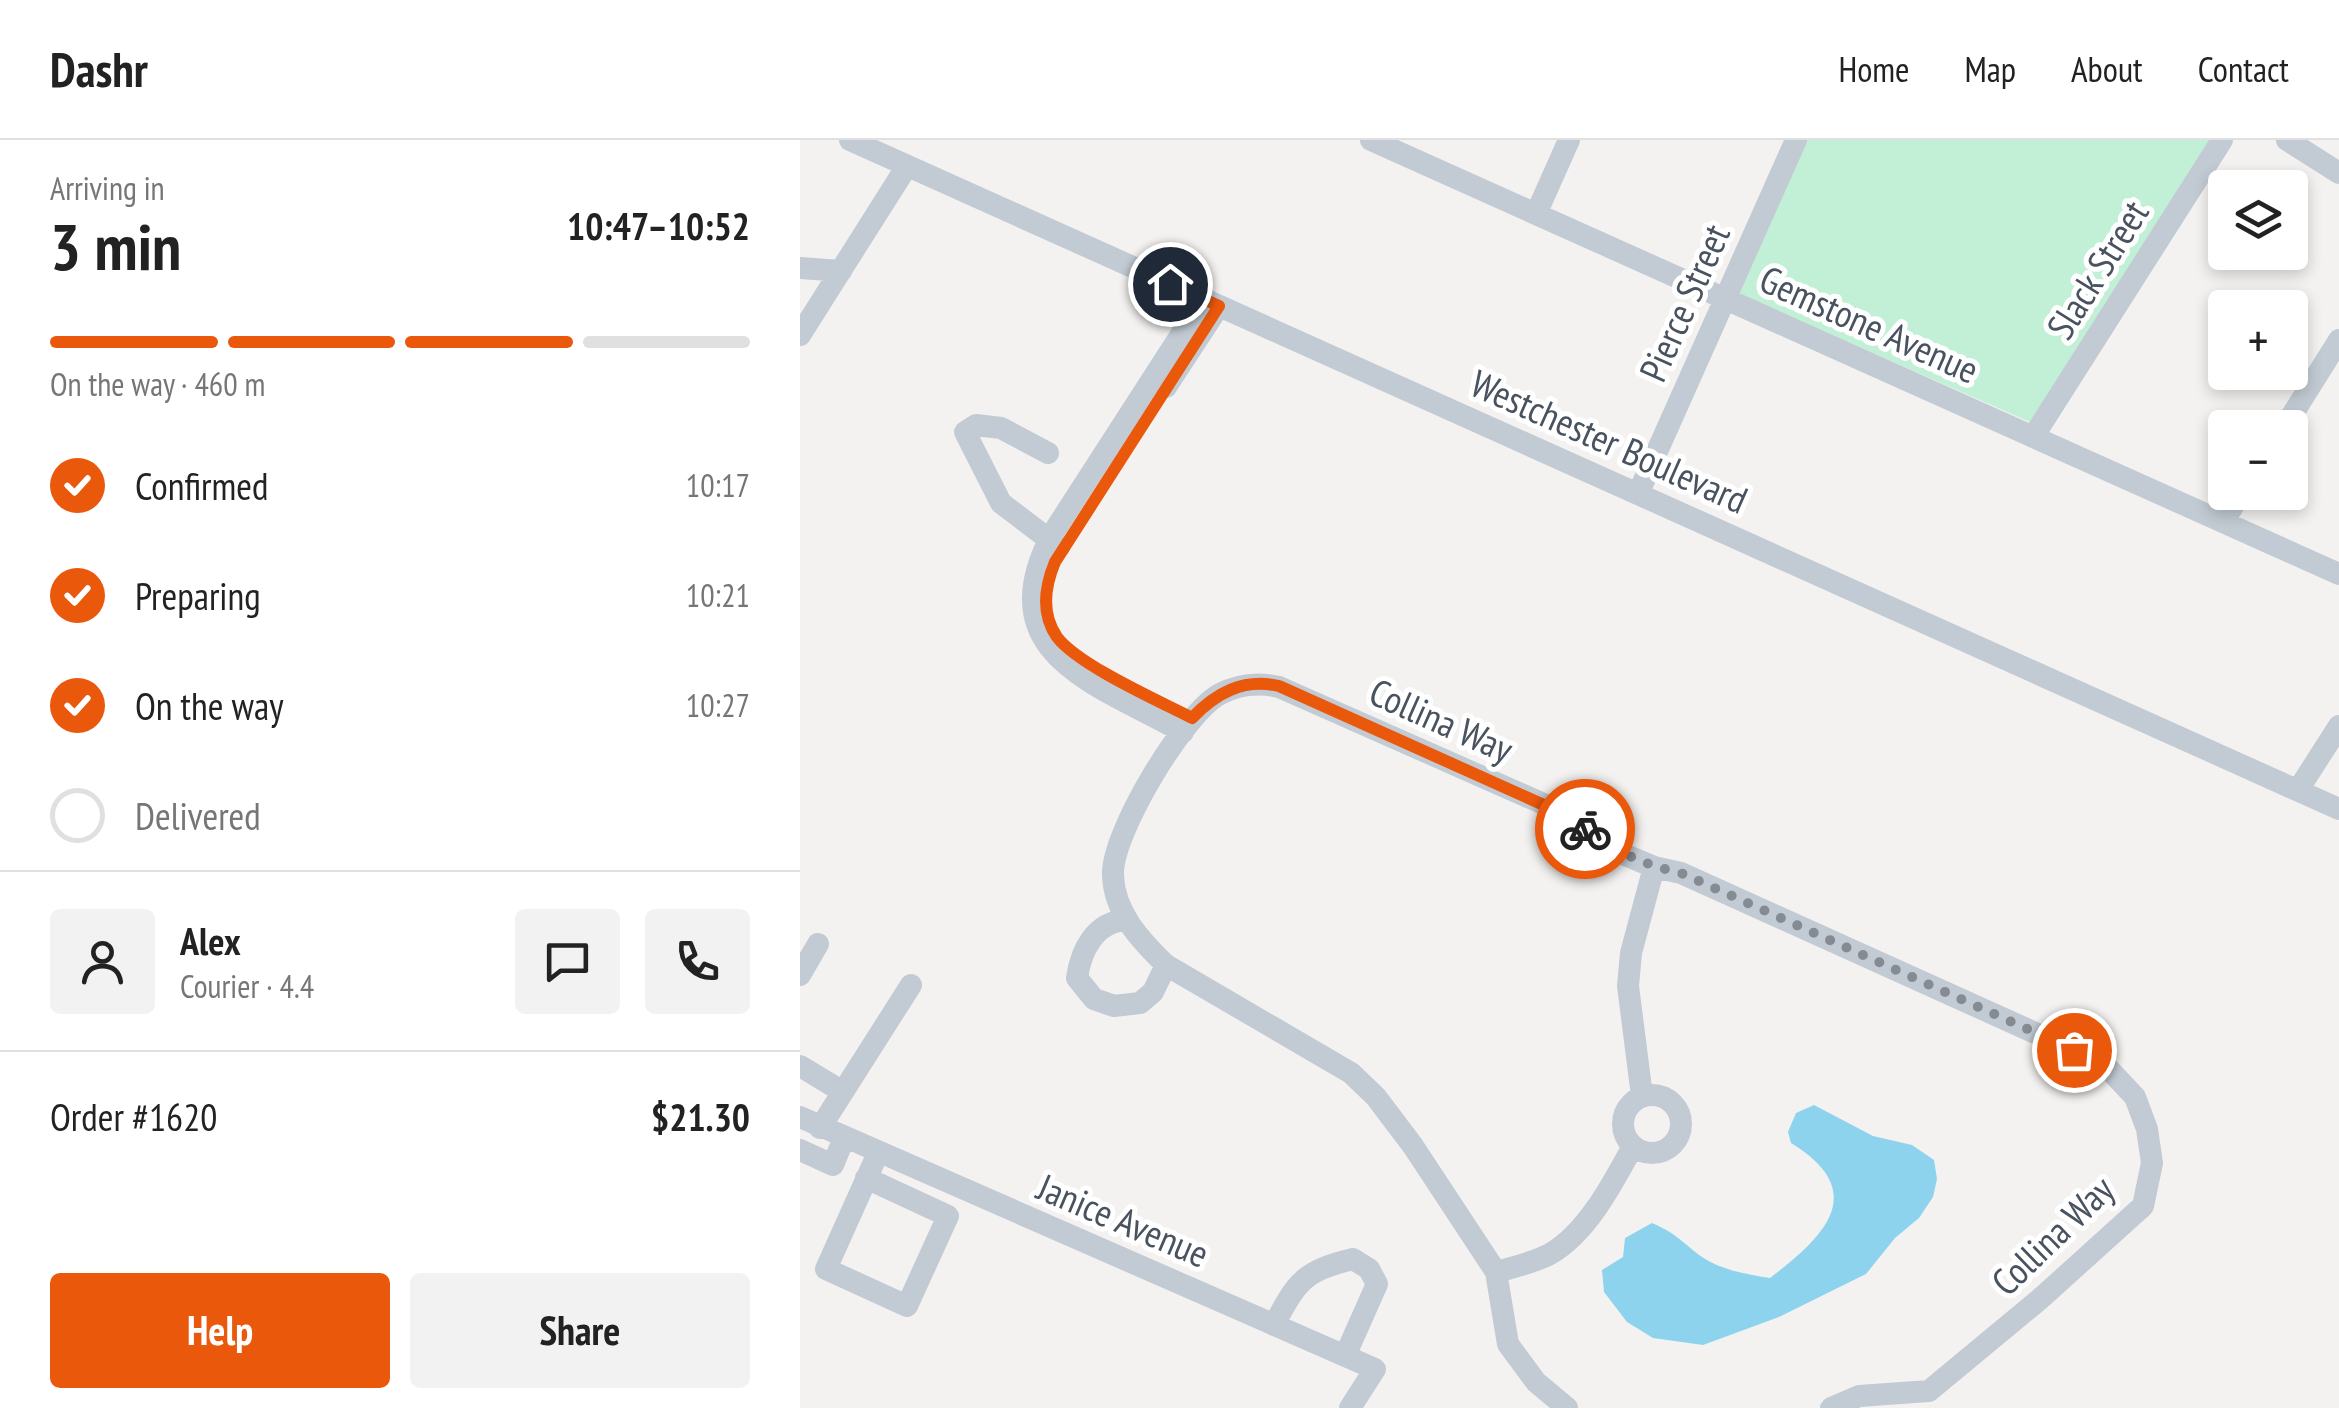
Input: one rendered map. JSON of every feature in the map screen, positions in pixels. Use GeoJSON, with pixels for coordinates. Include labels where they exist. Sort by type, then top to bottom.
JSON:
{"type":"FeatureCollection","features":[{"type":"Feature","properties":{"kind":"street","name":"Gemstone Avenue"},"geometry":{"type":"LineString","coordinates":[[1371,140],[2339,574]]}},
{"type":"Feature","properties":{"kind":"street"},"geometry":{"type":"LineString","coordinates":[[1536,214],[1570,140]]}},
{"type":"Feature","properties":{"kind":"street","name":"Pierce Street"},"geometry":{"type":"LineString","coordinates":[[1638,494],[1796,140]]}},
{"type":"Feature","properties":{"kind":"street","name":"Slack Street"},"geometry":{"type":"LineString","coordinates":[[2032,437],[2222,140]]}},
{"type":"Feature","properties":{"kind":"street"},"geometry":{"type":"LineString","coordinates":[[2288,140],[2339,173]]}},
{"type":"Feature","properties":{"kind":"street","name":"Westchester Boulevard"},"geometry":{"type":"LineString","coordinates":[[854,141],[2339,809]]}},
{"type":"Feature","properties":{"kind":"street"},"geometry":{"type":"LineString","coordinates":[[800,335],[907,166]]}},
{"type":"Feature","properties":{"kind":"street"},"geometry":{"type":"LineString","coordinates":[[800,268],[840,271]]}},
{"type":"Feature","properties":{"kind":"street"},"geometry":{"type":"LineString","coordinates":[[1140,702],[1105,704],[1088,692],[1080,674],[1056,656],[1038,631],[1040,614],[1055,545],[1212,302]]}},
{"type":"Feature","properties":{"kind":"street"},"geometry":{"type":"LineString","coordinates":[[2295,410],[2339,340]]}},
{"type":"Feature","properties":{"kind":"street"},"geometry":{"type":"LineString","coordinates":[[1048,453],[1001,428],[976,425],[965,432],[1001,503],[1055,545]]}},
{"type":"Feature","properties":{"kind":"street"},"geometry":{"type":"LineString","coordinates":[[2223,522],[2231,510]]}},
{"type":"Feature","properties":{"kind":"street"},"geometry":{"type":"LineString","coordinates":[[1040,614],[1066,647],[1140,702],[1187,725]]}},
{"type":"Feature","properties":{"kind":"street","name":"Collina Way"},"geometry":{"type":"LineString","coordinates":[[1567,1408],[1536,1382],[1508,1344],[1496,1272],[1413,1146],[1364,1084],[1166,965],[1126,920],[1112,876],[1126,818],[1187,725],[1218,695],[1256,683],[1279,686],[1555,810],[1608,846],[1654,867],[1681,873],[2104,1064],[2134,1097],[2147,1129],[2152,1163],[2143,1206],[1929,1391],[1859,1396],[1831,1408]]}},
{"type":"Feature","properties":{"kind":"street"},"geometry":{"type":"LineString","coordinates":[[2298,790],[2339,726]]}},
{"type":"Feature","properties":{"kind":"street"},"geometry":{"type":"LineString","coordinates":[[1642,1096],[1628,986],[1631,953],[1654,867]]}},
{"type":"Feature","properties":{"kind":"street"},"geometry":{"type":"LineString","coordinates":[[1126,920],[1111,921],[1080,956],[1076,978],[1094,1000],[1114,1006],[1140,1002],[1153,992],[1166,965]]}},
{"type":"Feature","properties":{"kind":"street"},"geometry":{"type":"LineString","coordinates":[[800,975],[818,944]]}},
{"type":"Feature","properties":{"kind":"street"},"geometry":{"type":"LineString","coordinates":[[810,1122],[843,1092],[911,985]]}},
{"type":"Feature","properties":{"kind":"street"},"geometry":{"type":"LineString","coordinates":[[800,1066],[843,1092]]}},
{"type":"Feature","properties":{"kind":"street"},"geometry":{"type":"LineString","coordinates":[[1642,1096],[1666,1098],[1678,1110],[1682,1126],[1676,1141],[1662,1151],[1646,1152],[1633,1146],[1626,1137],[1623,1121],[1629,1106],[1642,1096]]}},
{"type":"Feature","properties":{"kind":"street","name":"Janice Avenue"},"geometry":{"type":"LineString","coordinates":[[810,1122],[1375,1369],[1350,1408]]}},
{"type":"Feature","properties":{"kind":"street"},"geometry":{"type":"LineString","coordinates":[[800,1150],[832,1165],[844,1138]]}},
{"type":"Feature","properties":{"kind":"street"},"geometry":{"type":"LineString","coordinates":[[1496,1272],[1530,1262],[1564,1244],[1602,1198],[1633,1146]]}},
{"type":"Feature","properties":{"kind":"street"},"geometry":{"type":"LineString","coordinates":[[866,1178],[948,1216],[907,1306],[826,1269],[866,1178],[878,1153]]}},
{"type":"Feature","properties":{"kind":"street"},"geometry":{"type":"LineString","coordinates":[[1274,1325],[1290,1296],[1317,1268],[1353,1259],[1369,1269],[1377,1284],[1345,1356]]}},
{"type":"Feature","properties":{"kind":"green space"},"geometry":{"type":"Polygon","coordinates":[[[1804,140],[2210,140],[2030,422],[1736,293],[1804,140]]]}},
{"type":"Feature","properties":{"kind":"water"},"geometry":{"type":"Polygon","coordinates":[[[1814,1105],[1873,1136],[1912,1145],[1934,1160],[1937,1179],[1933,1197],[1919,1218],[1895,1238],[1866,1274],[1779,1317],[1703,1345],[1653,1338],[1627,1322],[1604,1292],[1602,1270],[1623,1257],[1625,1238],[1652,1223],[1715,1264],[1770,1278],[1821,1230],[1831,1214],[1834,1196],[1829,1179],[1815,1161],[1791,1143],[1788,1132],[1796,1113],[1814,1105]]]}},
{"type":"Feature","properties":{"kind":"way so far"},"geometry":{"type":"LineString","coordinates":[[1585,829],[1622,854],[1681,873],[2074,1050]]}},
{"type":"Feature","properties":{"kind":"route"},"geometry":{"type":"LineString","coordinates":[[1170,284],[1219,306],[1055,562],[1046,604],[1057,637],[1066,647],[1117,678],[1192,718],[1218,695],[1240,686],[1279,686],[1555,810],[1585,829]]}}]}
